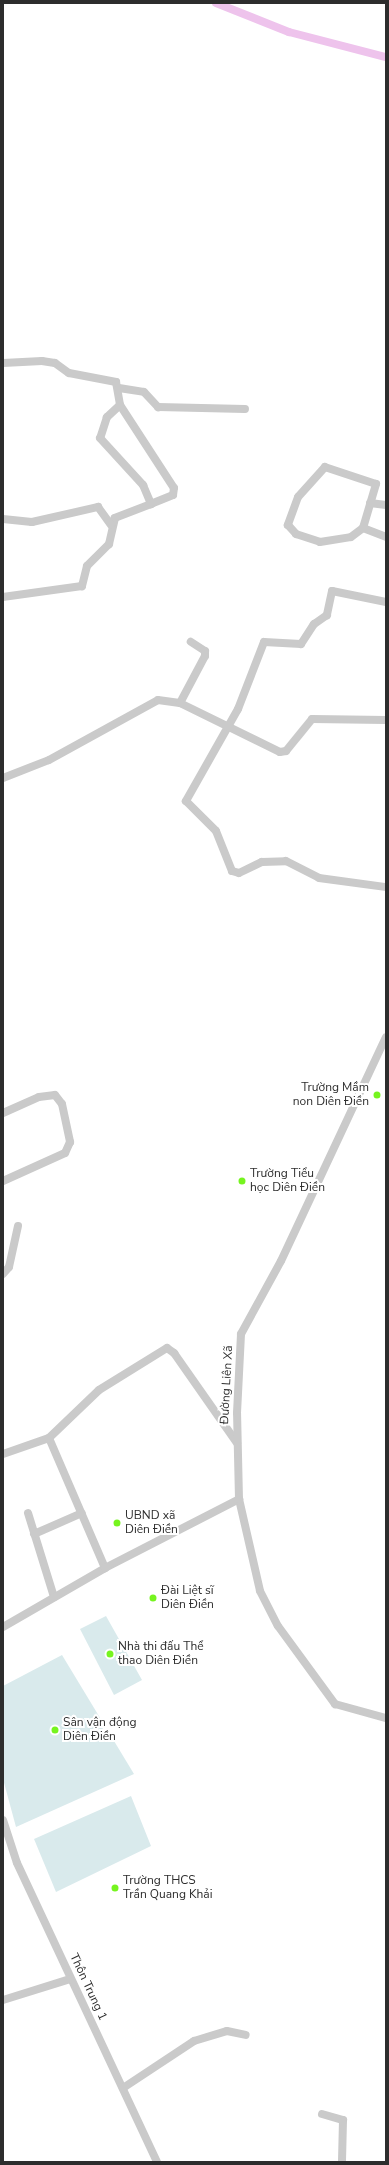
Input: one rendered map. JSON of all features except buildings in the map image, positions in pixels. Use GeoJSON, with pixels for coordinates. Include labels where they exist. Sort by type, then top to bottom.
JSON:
{"type":"FeatureCollection","features":[{"type":"Feature","properties":{"kind":"street"},"geometry":{"type":"LineString","coordinates":[[3,363],[55,363],[69,373],[110,380],[119,388],[144,392],[158,407],[245,409]]}},
{"type":"Feature","properties":{"kind":"street"},"geometry":{"type":"LineString","coordinates":[[3,597],[82,586],[87,566],[110,544],[111,524],[115,518],[173,495],[173,483],[120,405],[119,388]]}},
{"type":"Feature","properties":{"kind":"street"},"geometry":{"type":"LineString","coordinates":[[120,405],[107,417],[100,438],[143,485],[151,504]]}},
{"type":"Feature","properties":{"kind":"street"},"geometry":{"type":"LineString","coordinates":[[325,467],[376,484],[370,503],[363,528],[358,534],[331,543],[296,534],[288,525],[298,498],[325,467]]}},
{"type":"Feature","properties":{"kind":"street"},"geometry":{"type":"LineString","coordinates":[[370,503],[386,505]]}},
{"type":"Feature","properties":{"kind":"street"},"geometry":{"type":"LineString","coordinates":[[3,519],[32,522],[98,507],[111,524]]}},
{"type":"Feature","properties":{"kind":"street"},"geometry":{"type":"LineString","coordinates":[[363,528],[386,537]]}},
{"type":"Feature","properties":{"kind":"street"},"geometry":{"type":"LineString","coordinates":[[386,602],[332,591],[327,615],[314,624],[301,644],[264,642],[227,727],[186,801],[216,831],[232,870],[239,873],[262,862],[286,861],[319,878],[386,887]]}},
{"type":"Feature","properties":{"kind":"street"},"geometry":{"type":"LineString","coordinates":[[180,703],[205,656],[205,651],[191,642]]}},
{"type":"Feature","properties":{"kind":"street"},"geometry":{"type":"LineString","coordinates":[[3,778],[49,760],[146,704],[158,700],[180,703],[280,752],[286,751],[312,719],[386,720]]}},
{"type":"Feature","properties":{"kind":"street","name":"Đường Liên Xã"},"geometry":{"type":"LineString","coordinates":[[386,1037],[281,1261],[241,1334],[237,1443],[239,1499],[260,1591],[278,1626],[335,1704],[386,1718]]}},
{"type":"Feature","properties":{"kind":"street"},"geometry":{"type":"LineString","coordinates":[[3,1114],[39,1097],[55,1095],[62,1104],[70,1142],[65,1153],[3,1181]]}},
{"type":"Feature","properties":{"kind":"street"},"geometry":{"type":"LineString","coordinates":[[3,1274],[9,1267],[18,1226]]}},
{"type":"Feature","properties":{"kind":"street"},"geometry":{"type":"LineString","coordinates":[[3,1454],[48,1438],[99,1390],[167,1348],[174,1354],[237,1443]]}},
{"type":"Feature","properties":{"kind":"street"},"geometry":{"type":"LineString","coordinates":[[48,1438],[105,1568]]}},
{"type":"Feature","properties":{"kind":"street"},"geometry":{"type":"LineString","coordinates":[[3,1627],[105,1568],[239,1499]]}},
{"type":"Feature","properties":{"kind":"street"},"geometry":{"type":"LineString","coordinates":[[28,1513],[54,1597]]}},
{"type":"Feature","properties":{"kind":"street"},"geometry":{"type":"LineString","coordinates":[[34,1534],[82,1513]]}},
{"type":"Feature","properties":{"kind":"street","name":"Thôn Trung 1"},"geometry":{"type":"LineString","coordinates":[[3,1820],[17,1863],[157,2162]]}},
{"type":"Feature","properties":{"kind":"street"},"geometry":{"type":"LineString","coordinates":[[3,2000],[70,1979]]}},
{"type":"Feature","properties":{"kind":"street"},"geometry":{"type":"LineString","coordinates":[[123,2088],[194,2041],[227,2032],[246,2035]]}},
{"type":"Feature","properties":{"kind":"street"},"geometry":{"type":"LineString","coordinates":[[322,2114],[343,2120],[342,2162]]}},
{"type":"Feature","properties":{"kind":"shaded area","name":"Nhà thi đấu Thể thao Diên Điền"},"geometry":{"type":"Polygon","coordinates":[[[106,1616],[142,1680],[114,1695],[80,1629],[106,1616]]]}},
{"type":"Feature","properties":{"kind":"shaded area","name":"Sân vận động Diên Điền"},"geometry":{"type":"Polygon","coordinates":[[[62,1655],[134,1774],[16,1827],[3,1779],[3,1686],[62,1655]]]}},
{"type":"Feature","properties":{"kind":"shaded area"},"geometry":{"type":"Polygon","coordinates":[[[131,1796],[151,1846],[56,1892],[34,1839],[131,1796]]]}},
{"type":"Feature","properties":{"kind":"waterway"},"geometry":{"type":"LineString","coordinates":[[216,3],[289,32],[386,57]]}},
{"type":"Feature","properties":{"kind":"place","name":"Trường Mầm non Diên Điền"},"geometry":{"type":"Point","coordinates":[377,1095]}},
{"type":"Feature","properties":{"kind":"place","name":"Trường Tiểu học Diên Điền"},"geometry":{"type":"Point","coordinates":[242,1181]}},
{"type":"Feature","properties":{"kind":"place","name":"UBND xã Diên Điền"},"geometry":{"type":"Point","coordinates":[117,1523]}},
{"type":"Feature","properties":{"kind":"place","name":"Đài Liệt sĩ Diên Điền"},"geometry":{"type":"Point","coordinates":[153,1598]}},
{"type":"Feature","properties":{"kind":"place","name":"Nhà thi đấu Thể thao Diên Điền"},"geometry":{"type":"Point","coordinates":[110,1654]}},
{"type":"Feature","properties":{"kind":"place","name":"Sân vận động Diên Điền"},"geometry":{"type":"Point","coordinates":[55,1730]}},
{"type":"Feature","properties":{"kind":"place","name":"Trường THCS Trần Quang Khải"},"geometry":{"type":"Point","coordinates":[115,1888]}}]}
